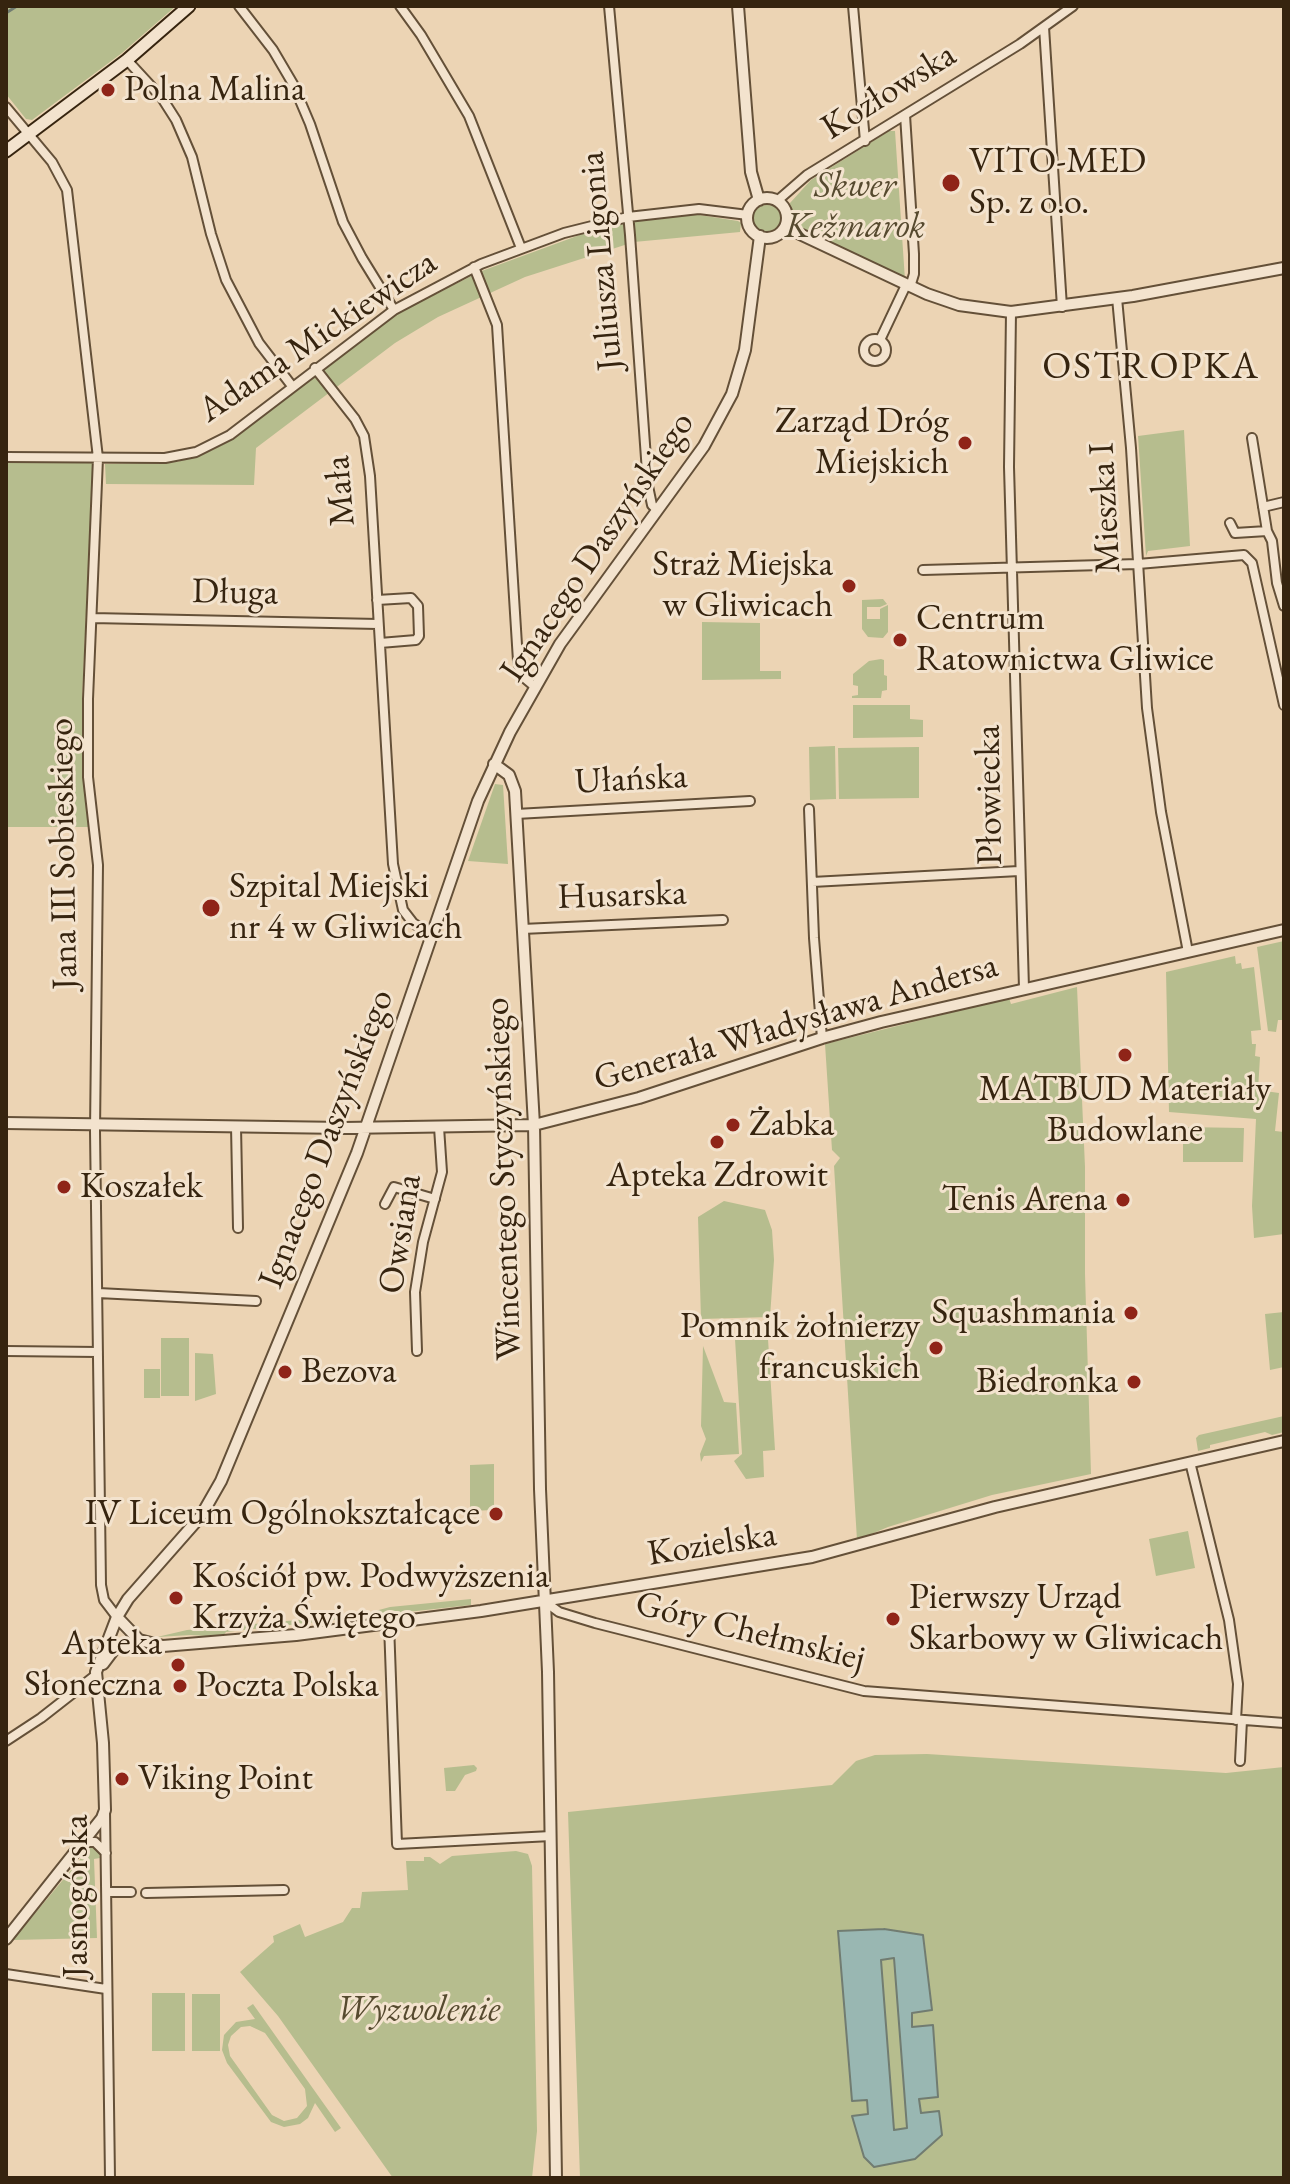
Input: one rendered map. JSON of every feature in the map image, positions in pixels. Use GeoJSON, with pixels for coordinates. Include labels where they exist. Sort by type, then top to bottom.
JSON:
{"type":"FeatureCollection","features":[{"type":"Feature","properties":{"kind":"main road"},"geometry":{"type":"LineString","coordinates":[[6,151],[127,60],[189,6]]}},
{"type":"Feature","properties":{"kind":"street"},"geometry":{"type":"LineString","coordinates":[[239,6],[273,50],[293,84],[343,222],[394,310]]}},
{"type":"Feature","properties":{"kind":"street"},"geometry":{"type":"LineString","coordinates":[[400,6],[469,116],[521,248]]}},
{"type":"Feature","properties":{"kind":"street","name":"Juliusza Ligonia"},"geometry":{"type":"LineString","coordinates":[[609,6],[648,486],[652,505],[657,510]]}},
{"type":"Feature","properties":{"kind":"street"},"geometry":{"type":"LineString","coordinates":[[738,6],[751,172],[759,200]]}},
{"type":"Feature","properties":{"kind":"street"},"geometry":{"type":"LineString","coordinates":[[853,6],[865,141]]}},
{"type":"Feature","properties":{"kind":"street","name":"Kozłowska"},"geometry":{"type":"LineString","coordinates":[[777,201],[807,175],[865,141],[1073,6]]}},
{"type":"Feature","properties":{"kind":"street"},"geometry":{"type":"LineString","coordinates":[[1044,27],[1062,307]]}},
{"type":"Feature","properties":{"kind":"street"},"geometry":{"type":"LineString","coordinates":[[127,60],[162,98],[181,130],[192,157],[226,280],[259,343],[292,386]]}},
{"type":"Feature","properties":{"kind":"street","name":"Jana III Sobieskiego"},"geometry":{"type":"LineString","coordinates":[[6,107],[57,170],[67,190],[98,458],[88,777],[98,865],[95,1124],[102,1593],[117,1617]]}},
{"type":"Feature","properties":{"kind":"street"},"geometry":{"type":"LineString","coordinates":[[880,340],[914,274],[905,115]]}},
{"type":"Feature","properties":{"kind":"street"},"geometry":{"type":"LineString","coordinates":[[759,200],[777,201],[786,210],[785,227],[776,236],[760,236],[750,228],[750,209],[759,200]]}},
{"type":"Feature","properties":{"kind":"street","name":"Adama Mickiewicza"},"geometry":{"type":"LineString","coordinates":[[6,457],[165,458],[196,452],[230,435],[394,310],[474,267],[521,248],[628,217],[699,209],[748,215]]}},
{"type":"Feature","properties":{"kind":"street"},"geometry":{"type":"LineString","coordinates":[[785,227],[908,286],[959,305],[1011,312],[1062,307],[1284,268]]}},
{"type":"Feature","properties":{"kind":"street","name":"Ignacego Daszyńskiego"},"geometry":{"type":"LineString","coordinates":[[117,1617],[128,1599],[195,1525],[214,1497],[325,1235],[366,1127],[478,801],[494,764],[534,686],[572,624],[704,446],[732,394],[745,350],[760,236]]}},
{"type":"Feature","properties":{"kind":"street"},"geometry":{"type":"LineString","coordinates":[[474,267],[497,325],[518,661],[522,676],[534,686]]}},
{"type":"Feature","properties":{"kind":"street","name":"Mieszka I"},"geometry":{"type":"LineString","coordinates":[[1117,298],[1130,435],[1147,708],[1161,812],[1188,952]]}},
{"type":"Feature","properties":{"kind":"street","name":"Płowiecka"},"geometry":{"type":"LineString","coordinates":[[1011,312],[1009,467],[1024,988]]}},
{"type":"Feature","properties":{"kind":"street","name":"Mała"},"geometry":{"type":"LineString","coordinates":[[315,368],[355,419],[364,436],[370,476],[392,847],[398,894],[407,917],[432,935]]}},
{"type":"Feature","properties":{"kind":"street"},"geometry":{"type":"LineString","coordinates":[[1252,438],[1267,533],[1273,546],[1271,550],[1284,606]]}},
{"type":"Feature","properties":{"kind":"street"},"geometry":{"type":"LineString","coordinates":[[1263,507],[1284,502]]}},
{"type":"Feature","properties":{"kind":"street"},"geometry":{"type":"LineString","coordinates":[[1230,523],[1235,533],[1267,533]]}},
{"type":"Feature","properties":{"kind":"street"},"geometry":{"type":"LineString","coordinates":[[923,570],[1011,570],[1244,555],[1252,563],[1284,705]]}},
{"type":"Feature","properties":{"kind":"street"},"geometry":{"type":"LineString","coordinates":[[1259,596],[1280,591]]}},
{"type":"Feature","properties":{"kind":"street"},"geometry":{"type":"LineString","coordinates":[[377,600],[411,598],[418,606],[419,636],[416,640],[380,643]]}},
{"type":"Feature","properties":{"kind":"street","name":"Długa"},"geometry":{"type":"LineString","coordinates":[[92,618],[378,624]]}},
{"type":"Feature","properties":{"kind":"street","name":"Wincentego Styczyńskiego"},"geometry":{"type":"LineString","coordinates":[[494,764],[505,771],[512,781],[516,814],[534,1125],[543,1601],[548,1672],[556,2178]]}},
{"type":"Feature","properties":{"kind":"street","name":"Ułańska"},"geometry":{"type":"LineString","coordinates":[[516,814],[750,801]]}},
{"type":"Feature","properties":{"kind":"street"},"geometry":{"type":"LineString","coordinates":[[809,809],[822,1038]]}},
{"type":"Feature","properties":{"kind":"street"},"geometry":{"type":"LineString","coordinates":[[812,882],[1019,871]]}},
{"type":"Feature","properties":{"kind":"street","name":"Husarska"},"geometry":{"type":"LineString","coordinates":[[522,929],[723,920]]}},
{"type":"Feature","properties":{"kind":"street","name":"Generała Władysława Andersa"},"geometry":{"type":"LineString","coordinates":[[6,1123],[366,1127],[534,1125],[649,1095],[822,1038],[1024,988],[1284,930]]}},
{"type":"Feature","properties":{"kind":"street"},"geometry":{"type":"LineString","coordinates":[[236,1126],[238,1228]]}},
{"type":"Feature","properties":{"kind":"street","name":"Owsiana"},"geometry":{"type":"LineString","coordinates":[[417,1351],[415,1292],[423,1242],[442,1172],[439,1127]]}},
{"type":"Feature","properties":{"kind":"street"},"geometry":{"type":"LineString","coordinates":[[385,1204],[394,1187],[435,1199]]}},
{"type":"Feature","properties":{"kind":"street"},"geometry":{"type":"LineString","coordinates":[[98,1293],[256,1301]]}},
{"type":"Feature","properties":{"kind":"street"},"geometry":{"type":"LineString","coordinates":[[6,1351],[98,1352]]}},
{"type":"Feature","properties":{"kind":"street","name":"Kozielska"},"geometry":{"type":"LineString","coordinates":[[139,1640],[163,1646],[389,1624],[831,1553],[995,1507],[1284,1441]]}},
{"type":"Feature","properties":{"kind":"street"},"geometry":{"type":"LineString","coordinates":[[1190,1462],[1229,1620],[1238,1684],[1240,1761]]}},
{"type":"Feature","properties":{"kind":"street","name":"Góry Chełmskiej"},"geometry":{"type":"LineString","coordinates":[[543,1601],[559,1612],[595,1623],[864,1691],[1284,1723]]}},
{"type":"Feature","properties":{"kind":"street"},"geometry":{"type":"LineString","coordinates":[[6,1741],[96,1675],[115,1648],[139,1640],[117,1617]]}},
{"type":"Feature","properties":{"kind":"street","name":"Jasnogórska"},"geometry":{"type":"LineString","coordinates":[[110,2178],[105,1810],[103,1743],[96,1675],[117,1617]]}},
{"type":"Feature","properties":{"kind":"street"},"geometry":{"type":"LineString","coordinates":[[389,1624],[397,1844],[551,1836]]}},
{"type":"Feature","properties":{"kind":"street"},"geometry":{"type":"LineString","coordinates":[[6,1939],[96,1828],[105,1810]]}},
{"type":"Feature","properties":{"kind":"street"},"geometry":{"type":"LineString","coordinates":[[84,1842],[95,1842],[106,1854]]}},
{"type":"Feature","properties":{"kind":"street"},"geometry":{"type":"LineString","coordinates":[[146,1893],[284,1890]]}},
{"type":"Feature","properties":{"kind":"street"},"geometry":{"type":"LineString","coordinates":[[107,1892],[131,1892]]}},
{"type":"Feature","properties":{"kind":"street"},"geometry":{"type":"LineString","coordinates":[[6,1974],[106,1989]]}},
{"type":"Feature","properties":{"kind":"green space"},"geometry":{"type":"Polygon","coordinates":[[[6,6],[176,6],[122,53],[32,120],[26,119],[6,94],[6,6]]]}},
{"type":"Feature","properties":{"kind":"green space","name":"Skwer Kežmarok"},"geometry":{"type":"Polygon","coordinates":[[[889,131],[895,131],[905,280],[789,224],[790,203],[811,180],[889,131]]]}},
{"type":"Feature","properties":{"kind":"green space"},"geometry":{"type":"Polygon","coordinates":[[[767,205],[777,209],[781,219],[777,229],[767,233],[757,229],[753,219],[757,209],[767,205]]]}},
{"type":"Feature","properties":{"kind":"green space"},"geometry":{"type":"Polygon","coordinates":[[[693,214],[738,221],[741,223],[740,232],[634,242],[525,277],[438,317],[395,343],[256,448],[254,485],[106,484],[105,464],[177,462],[213,450],[233,439],[397,314],[479,272],[596,229],[670,215],[693,214]]]}},
{"type":"Feature","properties":{"kind":"green space"},"geometry":{"type":"Polygon","coordinates":[[[1184,430],[1190,546],[1148,551],[1146,556],[1138,436],[1184,430]]]}},
{"type":"Feature","properties":{"kind":"green space"},"geometry":{"type":"Polygon","coordinates":[[[6,461],[93,463],[82,698],[84,787],[89,827],[6,827],[6,461]]]}},
{"type":"Feature","properties":{"kind":"green space"},"geometry":{"type":"Polygon","coordinates":[[[883,599],[887,604],[867,607],[867,619],[880,619],[880,609],[888,605],[888,632],[883,638],[868,637],[862,629],[862,600],[883,599]]]}},
{"type":"Feature","properties":{"kind":"green space"},"geometry":{"type":"Polygon","coordinates":[[[702,622],[760,623],[760,671],[781,671],[781,679],[702,680],[702,622]]]}},
{"type":"Feature","properties":{"kind":"green space"},"geometry":{"type":"Polygon","coordinates":[[[884,660],[887,690],[882,691],[881,698],[852,698],[858,695],[858,686],[853,685],[853,674],[869,661],[884,660]]]}},
{"type":"Feature","properties":{"kind":"green space"},"geometry":{"type":"Polygon","coordinates":[[[853,705],[910,705],[910,719],[923,720],[923,737],[853,738],[853,705]]]}},
{"type":"Feature","properties":{"kind":"green space"},"geometry":{"type":"Polygon","coordinates":[[[835,746],[836,799],[810,800],[809,747],[835,746]]]}},
{"type":"Feature","properties":{"kind":"green space"},"geometry":{"type":"Polygon","coordinates":[[[919,747],[919,798],[839,799],[838,748],[919,747]]]}},
{"type":"Feature","properties":{"kind":"green space"},"geometry":{"type":"Polygon","coordinates":[[[495,784],[503,785],[508,864],[468,861],[495,784]]]}},
{"type":"Feature","properties":{"kind":"green space"},"geometry":{"type":"Polygon","coordinates":[[[1284,941],[1284,1020],[1278,1020],[1276,1032],[1268,1031],[1257,947],[1284,941]]]}},
{"type":"Feature","properties":{"kind":"green space"},"geometry":{"type":"Polygon","coordinates":[[[1235,956],[1236,964],[1241,963],[1242,969],[1254,967],[1261,1030],[1251,1031],[1252,1044],[1256,1044],[1255,1056],[1260,1057],[1258,1090],[1279,1093],[1275,1131],[1284,1132],[1284,1234],[1254,1238],[1252,1206],[1256,1119],[1169,1112],[1166,972],[1235,956]]]}},
{"type":"Feature","properties":{"kind":"green space"},"geometry":{"type":"Polygon","coordinates":[[[1077,987],[1085,1167],[1091,1474],[992,1495],[888,1527],[857,1540],[834,1166],[840,1158],[832,1150],[825,1044],[1009,998],[1011,1004],[1077,987]]]}},
{"type":"Feature","properties":{"kind":"green space"},"geometry":{"type":"Polygon","coordinates":[[[1183,1127],[1244,1128],[1243,1162],[1183,1162],[1183,1127]]]}},
{"type":"Feature","properties":{"kind":"green space"},"geometry":{"type":"Polygon","coordinates":[[[724,1201],[765,1210],[772,1230],[774,1260],[770,1317],[701,1319],[698,1217],[724,1201]]]}},
{"type":"Feature","properties":{"kind":"green space"},"geometry":{"type":"Polygon","coordinates":[[[1284,1312],[1284,1367],[1270,1370],[1265,1314],[1284,1312]]]}},
{"type":"Feature","properties":{"kind":"green space"},"geometry":{"type":"Polygon","coordinates":[[[161,1338],[189,1338],[189,1396],[161,1396],[161,1338]]]}},
{"type":"Feature","properties":{"kind":"green space"},"geometry":{"type":"Polygon","coordinates":[[[735,1339],[768,1339],[775,1450],[763,1451],[764,1477],[746,1479],[734,1461],[742,1454],[735,1339]]]}},
{"type":"Feature","properties":{"kind":"green space"},"geometry":{"type":"Polygon","coordinates":[[[703,1346],[724,1402],[736,1403],[739,1454],[704,1456],[701,1462],[700,1454],[706,1439],[701,1426],[703,1346]]]}},
{"type":"Feature","properties":{"kind":"green space"},"geometry":{"type":"Polygon","coordinates":[[[195,1353],[213,1354],[216,1394],[195,1401],[195,1353]]]}},
{"type":"Feature","properties":{"kind":"green space"},"geometry":{"type":"Polygon","coordinates":[[[144,1369],[160,1369],[160,1398],[144,1398],[144,1369]]]}},
{"type":"Feature","properties":{"kind":"green space"},"geometry":{"type":"Polygon","coordinates":[[[1284,1416],[1284,1432],[1272,1435],[1265,1432],[1210,1445],[1210,1448],[1198,1451],[1196,1438],[1199,1435],[1284,1416]]]}},
{"type":"Feature","properties":{"kind":"green space"},"geometry":{"type":"Polygon","coordinates":[[[494,1464],[494,1510],[470,1511],[470,1465],[494,1464]]]}},
{"type":"Feature","properties":{"kind":"green space"},"geometry":{"type":"Polygon","coordinates":[[[1188,1531],[1195,1568],[1156,1576],[1149,1539],[1188,1531]]]}},
{"type":"Feature","properties":{"kind":"green space"},"geometry":{"type":"Polygon","coordinates":[[[471,1599],[471,1605],[226,1632],[219,1637],[157,1637],[187,1630],[364,1614],[390,1607],[471,1599]]]}},
{"type":"Feature","properties":{"kind":"green space"},"geometry":{"type":"Polygon","coordinates":[[[927,1754],[1226,1773],[1284,1767],[1284,2178],[580,2178],[568,1812],[832,1785],[856,1761],[875,1755],[927,1754]]]}},
{"type":"Feature","properties":{"kind":"green space"},"geometry":{"type":"Polygon","coordinates":[[[474,1765],[476,1771],[465,1775],[455,1791],[446,1791],[444,1768],[474,1765]]]}},
{"type":"Feature","properties":{"kind":"green space"},"geometry":{"type":"Polygon","coordinates":[[[91,1846],[99,1851],[100,1858],[94,1859],[97,1938],[13,1940],[91,1846]]]}},
{"type":"Feature","properties":{"kind":"green space","name":"Wyzwolenie"},"geometry":{"type":"Polygon","coordinates":[[[516,1851],[528,1854],[532,1866],[537,2131],[532,2178],[393,2178],[278,2016],[240,1972],[274,1942],[273,1936],[300,1924],[305,1937],[343,1922],[352,1908],[360,1908],[362,1892],[408,1890],[406,1861],[424,1861],[424,1857],[430,1857],[440,1864],[452,1856],[516,1851]]]}},
{"type":"Feature","properties":{"kind":"green space"},"geometry":{"type":"Polygon","coordinates":[[[152,1993],[185,1993],[185,2051],[152,2051],[152,1993]]]}},
{"type":"Feature","properties":{"kind":"green space"},"geometry":{"type":"Polygon","coordinates":[[[192,1994],[220,1994],[220,2051],[192,2051],[192,1994]]]}},
{"type":"Feature","properties":{"kind":"green space"},"geometry":{"type":"Polygon","coordinates":[[[253,2004],[341,2128],[335,2132],[315,2103],[308,2118],[300,2124],[284,2127],[271,2122],[227,2063],[222,2050],[224,2035],[236,2022],[255,2019],[247,2008],[253,2004]],[[250,2026],[241,2027],[231,2036],[228,2045],[230,2056],[272,2115],[284,2121],[297,2118],[307,2106],[305,2089],[265,2033],[250,2026]]]}},
{"type":"Feature","properties":{"kind":"water"},"geometry":{"type":"Polygon","coordinates":[[[884,1929],[923,1935],[932,2010],[912,2013],[912,2027],[933,2025],[938,2097],[919,2099],[921,2113],[939,2111],[942,2135],[915,2159],[874,2167],[864,2157],[852,2116],[868,2114],[867,2100],[852,2101],[838,1931],[884,1929]],[[894,1958],[881,1960],[894,2130],[907,2128],[894,1958]]]}},
{"type":"Feature","properties":{"kind":"waterway","name":"OSTROPKA"},"geometry":{"type":"LineString","coordinates":[[6,13],[17,6]]}},
{"type":"Feature","properties":{"kind":"place","name":"Polna Malina"},"geometry":{"type":"Point","coordinates":[108,90]}},
{"type":"Feature","properties":{"kind":"place","name":"VITO-MED Sp. z o.o."},"geometry":{"type":"Point","coordinates":[951,183]}},
{"type":"Feature","properties":{"kind":"place","name":"Zarząd Dróg Miejskich"},"geometry":{"type":"Point","coordinates":[965,443]}},
{"type":"Feature","properties":{"kind":"place","name":"Straż Miejska w Gliwicach"},"geometry":{"type":"Point","coordinates":[849,586]}},
{"type":"Feature","properties":{"kind":"place","name":"Centrum Ratownictwa Gliwice"},"geometry":{"type":"Point","coordinates":[900,640]}},
{"type":"Feature","properties":{"kind":"place","name":"Szpital Miejski nr 4 w Gliwicach"},"geometry":{"type":"Point","coordinates":[211,908]}},
{"type":"Feature","properties":{"kind":"place","name":"MATBUD Materiały Budowlane"},"geometry":{"type":"Point","coordinates":[1125,1055]}},
{"type":"Feature","properties":{"kind":"place","name":"Żabka"},"geometry":{"type":"Point","coordinates":[733,1125]}},
{"type":"Feature","properties":{"kind":"place","name":"Apteka Zdrowit"},"geometry":{"type":"Point","coordinates":[717,1142]}},
{"type":"Feature","properties":{"kind":"place","name":"Koszałek"},"geometry":{"type":"Point","coordinates":[64,1187]}},
{"type":"Feature","properties":{"kind":"place","name":"Tenis Arena"},"geometry":{"type":"Point","coordinates":[1123,1200]}},
{"type":"Feature","properties":{"kind":"place","name":"Squashmania"},"geometry":{"type":"Point","coordinates":[1131,1313]}},
{"type":"Feature","properties":{"kind":"place","name":"Pomnik żołnierzy francuskich"},"geometry":{"type":"Point","coordinates":[936,1348]}},
{"type":"Feature","properties":{"kind":"place","name":"Bezova"},"geometry":{"type":"Point","coordinates":[285,1372]}},
{"type":"Feature","properties":{"kind":"place","name":"Biedronka"},"geometry":{"type":"Point","coordinates":[1134,1382]}},
{"type":"Feature","properties":{"kind":"place","name":"IV Liceum Ogólnokształcące"},"geometry":{"type":"Point","coordinates":[496,1514]}},
{"type":"Feature","properties":{"kind":"place","name":"Kościół pw. Podwyższenia Krzyża Świętego"},"geometry":{"type":"Point","coordinates":[176,1598]}},
{"type":"Feature","properties":{"kind":"place","name":"Pierwszy Urząd Skarbowy w Gliwicach"},"geometry":{"type":"Point","coordinates":[893,1619]}},
{"type":"Feature","properties":{"kind":"place","name":"Apteka Słoneczna"},"geometry":{"type":"Point","coordinates":[178,1665]}},
{"type":"Feature","properties":{"kind":"place","name":"Poczta Polska"},"geometry":{"type":"Point","coordinates":[180,1686]}},
{"type":"Feature","properties":{"kind":"place","name":"Viking Point"},"geometry":{"type":"Point","coordinates":[122,1779]}},
{"type":"Feature","properties":{"kind":"district","name":"OSTROPKA"},"geometry":{"type":"Point","coordinates":[1151,368]}}]}
